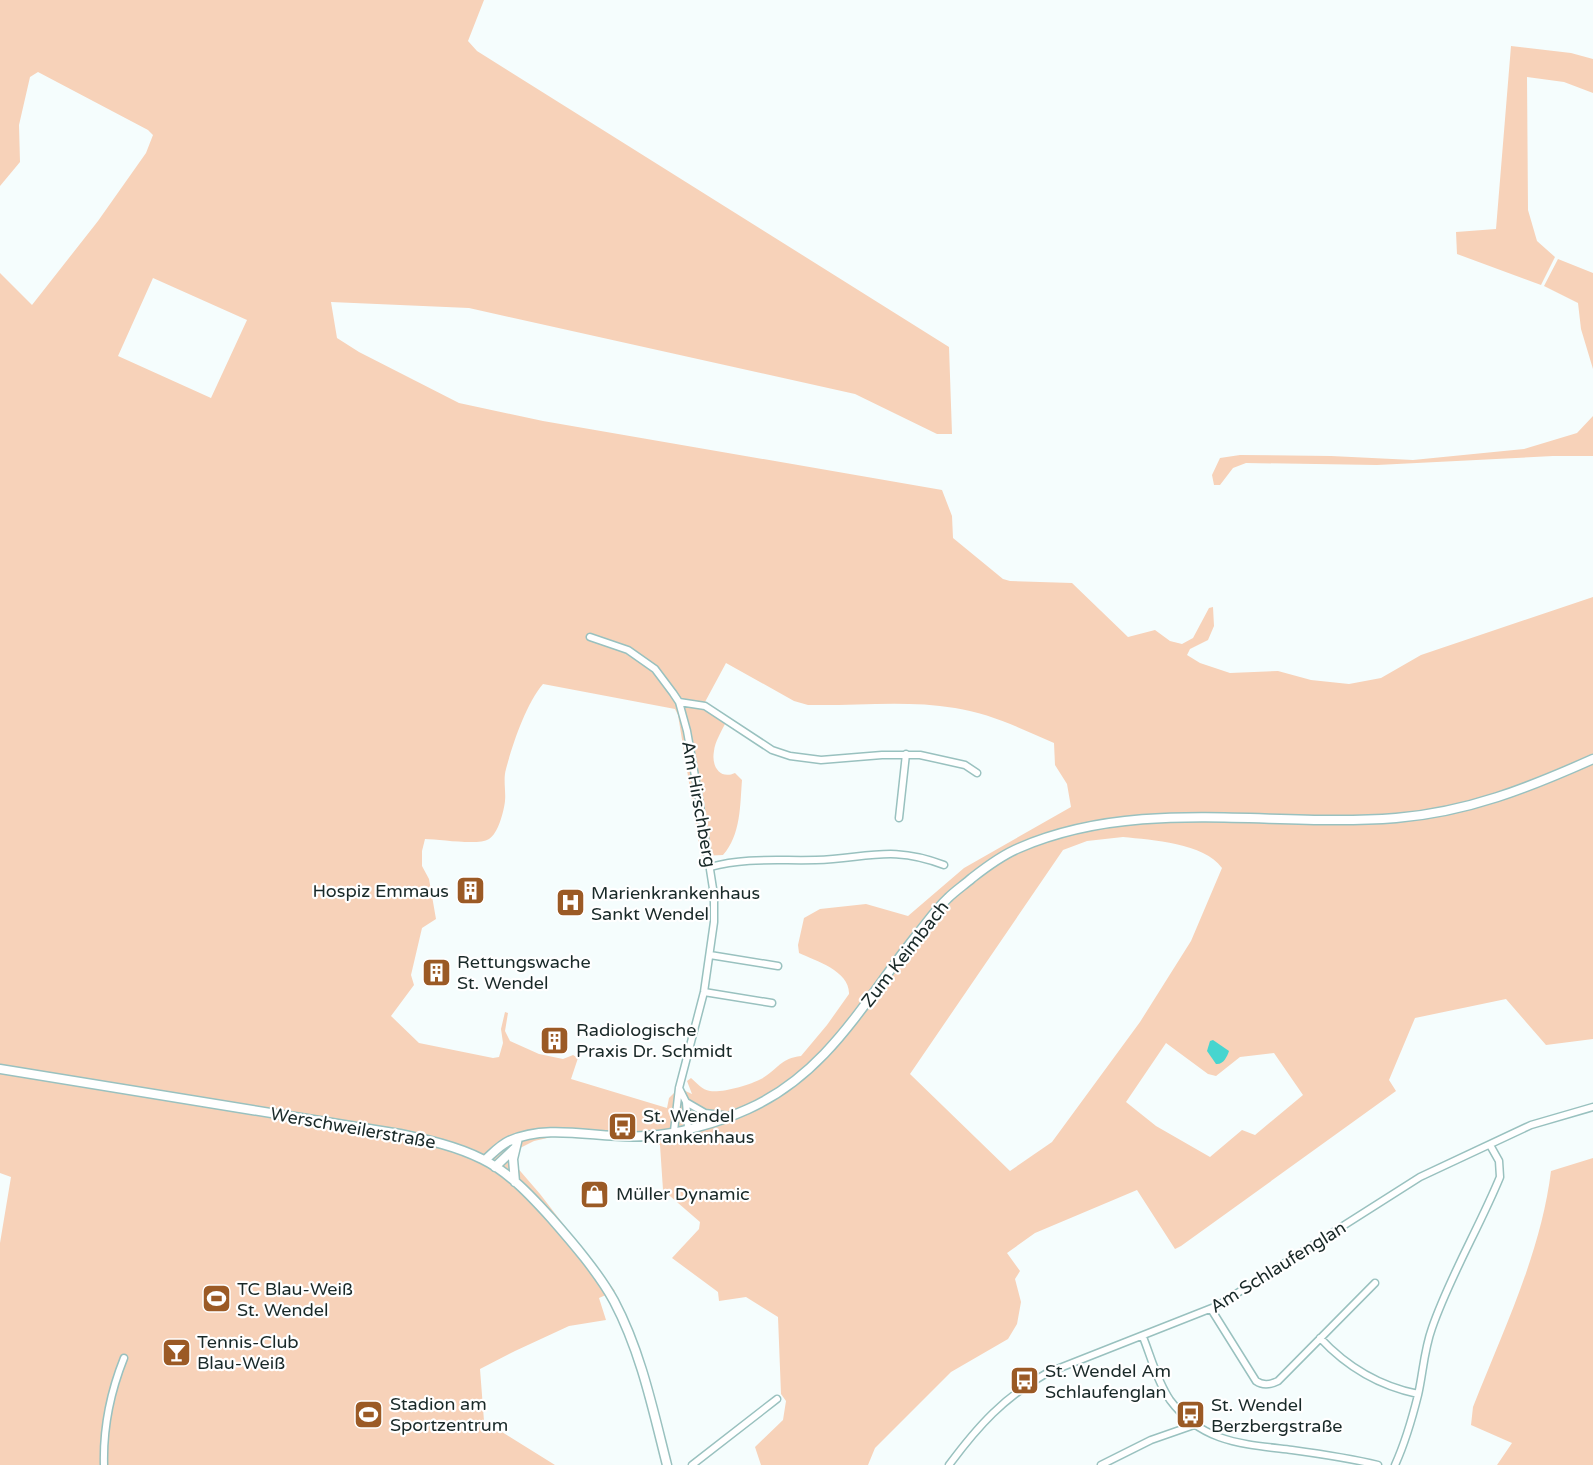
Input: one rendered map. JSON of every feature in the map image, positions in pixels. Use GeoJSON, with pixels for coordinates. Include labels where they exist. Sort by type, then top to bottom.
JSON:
{"type":"FeatureCollection","features":[{"type":"Feature","properties":{"kind":"street","name":"Am Hirschberg"},"geometry":{"type":"LineString","coordinates":[[590,637],[628,650],[655,669],[679,702],[687,731],[714,895],[710,955],[704,992],[679,1088],[674,1131]]}},
{"type":"Feature","properties":{"kind":"street"},"geometry":{"type":"LineString","coordinates":[[679,702],[705,706],[772,750],[790,756],[821,760],[906,754],[939,758],[965,765],[977,773]]}},
{"type":"Feature","properties":{"kind":"street"},"geometry":{"type":"LineString","coordinates":[[899,818],[906,754]]}},
{"type":"Feature","properties":{"kind":"street","name":"Zum Keimbach"},"geometry":{"type":"LineString","coordinates":[[484,1160],[506,1143],[536,1133],[645,1136],[688,1128],[730,1116],[769,1099],[797,1081],[847,1030],[899,957],[947,898],[984,868],[1016,849],[1060,833],[1096,824],[1162,818],[1365,820],[1435,813],[1505,796],[1536,785],[1593,759]]}},
{"type":"Feature","properties":{"kind":"street"},"geometry":{"type":"LineString","coordinates":[[710,867],[731,861],[819,860],[882,853],[912,855],[944,865]]}},
{"type":"Feature","properties":{"kind":"street"},"geometry":{"type":"LineString","coordinates":[[862,854],[862,862]]}},
{"type":"Feature","properties":{"kind":"street"},"geometry":{"type":"LineString","coordinates":[[710,955],[778,966]]}},
{"type":"Feature","properties":{"kind":"street"},"geometry":{"type":"LineString","coordinates":[[704,992],[772,1003]]}},
{"type":"Feature","properties":{"kind":"street","name":"Werschweilerstraße"},"geometry":{"type":"LineString","coordinates":[[0,1069],[400,1134],[440,1143],[484,1160],[524,1189],[564,1233],[612,1299],[639,1362],[668,1465]]}},
{"type":"Feature","properties":{"kind":"street"},"geometry":{"type":"LineString","coordinates":[[679,1088],[686,1102],[688,1128]]}},
{"type":"Feature","properties":{"kind":"street"},"geometry":{"type":"LineString","coordinates":[[686,1102],[705,1113],[730,1116]]}},
{"type":"Feature","properties":{"kind":"street","name":"Am Schlaufenglan"},"geometry":{"type":"LineString","coordinates":[[949,1465],[984,1419],[1027,1384],[1064,1365],[1143,1337],[1211,1309],[1420,1177],[1531,1125],[1593,1107]]}},
{"type":"Feature","properties":{"kind":"street"},"geometry":{"type":"LineString","coordinates":[[515,1182],[513,1159],[518,1138]]}},
{"type":"Feature","properties":{"kind":"street"},"geometry":{"type":"LineString","coordinates":[[1395,1465],[1408,1430],[1418,1394],[1425,1351],[1436,1318],[1500,1177],[1501,1170],[1490,1145]]}},
{"type":"Feature","properties":{"kind":"street"},"geometry":{"type":"LineString","coordinates":[[495,1167],[514,1149]]}},
{"type":"Feature","properties":{"kind":"street"},"geometry":{"type":"LineString","coordinates":[[1211,1309],[1256,1381],[1260,1384],[1271,1384],[1278,1381],[1375,1283]]}},
{"type":"Feature","properties":{"kind":"street"},"geometry":{"type":"LineString","coordinates":[[1143,1337],[1163,1387],[1176,1407],[1194,1425],[1212,1435],[1234,1443],[1333,1456],[1378,1465]]}},
{"type":"Feature","properties":{"kind":"street"},"geometry":{"type":"LineString","coordinates":[[1320,1338],[1351,1367],[1368,1377],[1418,1394]]}},
{"type":"Feature","properties":{"kind":"street"},"geometry":{"type":"LineString","coordinates":[[104,1465],[106,1417],[115,1380],[124,1358]]}},
{"type":"Feature","properties":{"kind":"street"},"geometry":{"type":"LineString","coordinates":[[692,1465],[777,1399]]}},
{"type":"Feature","properties":{"kind":"street"},"geometry":{"type":"LineString","coordinates":[[1101,1465],[1151,1440],[1194,1425]]}},
{"type":"Feature","properties":{"kind":"shaded area"},"geometry":{"type":"Polygon","coordinates":[[[0,0],[484,0],[468,41],[477,51],[949,347],[952,434],[937,434],[855,394],[469,308],[331,302],[337,338],[359,352],[459,403],[543,421],[942,490],[952,516],[953,538],[1003,579],[1072,583],[1128,637],[1155,630],[1170,641],[1182,644],[1193,638],[1209,608],[1213,607],[1214,626],[1208,640],[1190,649],[1187,655],[1200,663],[1230,673],[1278,671],[1311,680],[1349,684],[1381,678],[1421,655],[1593,597],[1593,1039],[1546,1045],[1506,999],[1415,1018],[1389,1080],[1396,1091],[1181,1246],[1175,1249],[1137,1190],[1035,1233],[1007,1253],[1020,1271],[1015,1279],[1021,1302],[1017,1324],[1008,1339],[951,1372],[875,1448],[868,1465],[761,1465],[755,1447],[783,1420],[786,1401],[781,1394],[778,1317],[746,1297],[719,1301],[718,1292],[672,1258],[699,1229],[700,1222],[663,1190],[660,1145],[654,1142],[552,1137],[534,1141],[518,1149],[515,1165],[615,1291],[599,1298],[606,1320],[569,1326],[480,1369],[484,1421],[555,1465],[0,1465],[0,1243],[11,1177],[0,1173],[0,273],[32,305],[98,221],[146,153],[153,135],[148,130],[38,72],[30,77],[19,125],[20,162],[0,186],[0,0]],[[153,278],[118,356],[211,398],[247,320],[153,278]],[[726,663],[705,702],[705,710],[725,724],[715,748],[713,757],[715,766],[721,773],[730,775],[735,773],[742,780],[736,829],[723,855],[701,856],[678,715],[675,709],[543,684],[526,713],[512,748],[505,773],[503,810],[498,827],[492,836],[484,841],[476,842],[425,839],[422,866],[429,879],[436,919],[422,928],[411,975],[414,985],[391,1016],[419,1043],[493,1058],[499,1057],[503,1043],[501,1029],[505,1012],[508,1013],[505,1031],[510,1041],[539,1054],[563,1059],[573,1055],[578,1058],[571,1079],[667,1108],[669,1098],[679,1088],[692,1094],[687,1081],[691,1078],[702,1088],[710,1091],[729,1090],[750,1084],[766,1076],[789,1059],[801,1056],[849,994],[848,986],[838,973],[823,963],[799,953],[798,945],[804,918],[820,909],[866,904],[908,916],[964,868],[1071,807],[1067,784],[1055,765],[1054,743],[980,714],[955,708],[918,704],[808,705],[794,701],[726,663]],[[1123,837],[1087,841],[1063,850],[910,1074],[1010,1171],[1052,1142],[1140,1022],[1191,941],[1222,868],[1203,853],[1177,844],[1123,837]],[[1166,1043],[1126,1102],[1156,1126],[1210,1157],[1242,1130],[1255,1135],[1303,1095],[1274,1053],[1240,1057],[1216,1076],[1208,1074],[1166,1043]]]}},
{"type":"Feature","properties":{"kind":"shaded area"},"geometry":{"type":"Polygon","coordinates":[[[1511,46],[1571,53],[1593,59],[1593,93],[1564,82],[1527,77],[1528,210],[1537,241],[1555,257],[1541,285],[1457,254],[1456,232],[1496,229],[1511,46]]]}},
{"type":"Feature","properties":{"kind":"shaded area"},"geometry":{"type":"Polygon","coordinates":[[[1558,259],[1593,273],[1593,369],[1581,329],[1578,303],[1544,286],[1558,259]]]}},
{"type":"Feature","properties":{"kind":"shaded area"},"geometry":{"type":"Polygon","coordinates":[[[1593,416],[1593,456],[1377,465],[1246,463],[1233,468],[1220,485],[1214,485],[1212,475],[1220,458],[1240,455],[1413,460],[1524,449],[1577,433],[1593,416]]]}},
{"type":"Feature","properties":{"kind":"shaded area"},"geometry":{"type":"Polygon","coordinates":[[[1593,1158],[1593,1465],[1497,1465],[1512,1443],[1471,1425],[1473,1407],[1530,1262],[1546,1202],[1551,1171],[1593,1158]]]}},
{"type":"Feature","properties":{"kind":"water"},"geometry":{"type":"Polygon","coordinates":[[[1213,1040],[1229,1051],[1224,1060],[1218,1064],[1207,1051],[1210,1041],[1213,1040]]]}},
{"type":"Feature","properties":{"kind":"place","name":"Hospiz Emmaus"},"geometry":{"type":"Point","coordinates":[470,891]}},
{"type":"Feature","properties":{"kind":"place","name":"Marienkrankenhaus Sankt Wendel"},"geometry":{"type":"Point","coordinates":[570,903]}},
{"type":"Feature","properties":{"kind":"place","name":"Rettungswache St. Wendel"},"geometry":{"type":"Point","coordinates":[436,972]}},
{"type":"Feature","properties":{"kind":"place","name":"Radiologische Praxis Dr. Schmidt"},"geometry":{"type":"Point","coordinates":[555,1040]}},
{"type":"Feature","properties":{"kind":"place","name":"St. Wendel Krankenhaus"},"geometry":{"type":"Point","coordinates":[622,1126]}},
{"type":"Feature","properties":{"kind":"place","name":"Müller Dynamic"},"geometry":{"type":"Point","coordinates":[595,1194]}},
{"type":"Feature","properties":{"kind":"place","name":"TC Blau-Weiß St. Wendel"},"geometry":{"type":"Point","coordinates":[216,1299]}},
{"type":"Feature","properties":{"kind":"place","name":"Tennis-Club Blau-Weiß"},"geometry":{"type":"Point","coordinates":[176,1352]}},
{"type":"Feature","properties":{"kind":"place","name":"St. Wendel Am Schlaufenglan"},"geometry":{"type":"Point","coordinates":[1024,1381]}},
{"type":"Feature","properties":{"kind":"place","name":"Stadion am Sportzentrum"},"geometry":{"type":"Point","coordinates":[369,1414]}},
{"type":"Feature","properties":{"kind":"place","name":"St. Wendel Berzbergstraße"},"geometry":{"type":"Point","coordinates":[1190,1415]}}]}
